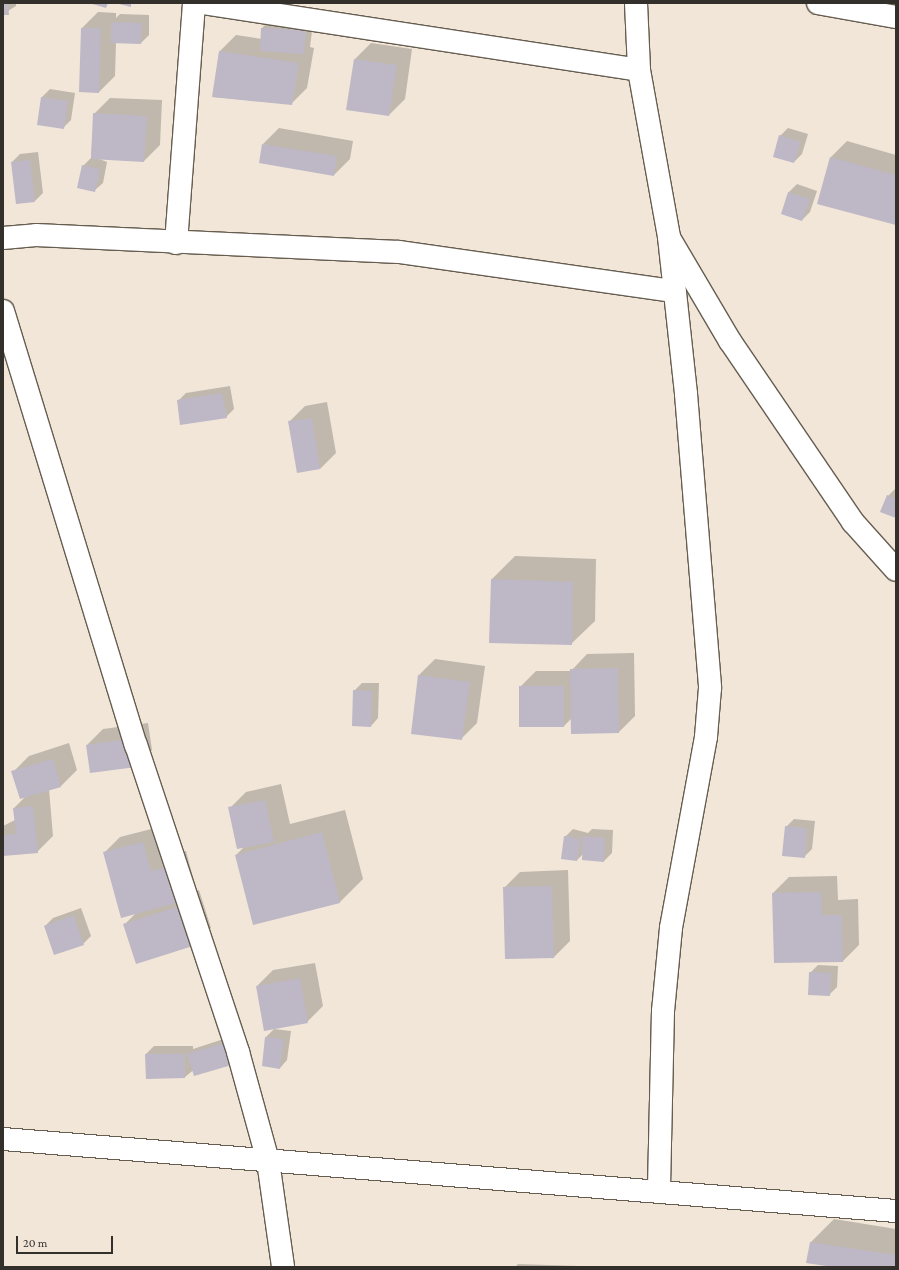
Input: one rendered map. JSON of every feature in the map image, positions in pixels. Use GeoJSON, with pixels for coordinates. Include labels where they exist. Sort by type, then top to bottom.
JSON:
{"type":"FeatureCollection","features":[{"type":"Feature","properties":{"kind":"street"},"geometry":{"type":"LineString","coordinates":[[176,244],[194,3]]}},
{"type":"Feature","properties":{"kind":"street"},"geometry":{"type":"LineString","coordinates":[[202,3],[639,70]]}},
{"type":"Feature","properties":{"kind":"street"},"geometry":{"type":"LineString","coordinates":[[636,3],[639,70],[669,237],[673,291],[686,394],[710,688],[706,737],[671,928],[663,1011],[659,1192]]}},
{"type":"Feature","properties":{"kind":"street"},"geometry":{"type":"LineString","coordinates":[[818,3],[896,17]]}},
{"type":"Feature","properties":{"kind":"street"},"geometry":{"type":"LineString","coordinates":[[3,238],[36,235],[176,244],[399,252],[673,291]]}},
{"type":"Feature","properties":{"kind":"street"},"geometry":{"type":"LineString","coordinates":[[669,237],[730,341],[853,522],[896,570]]}},
{"type":"Feature","properties":{"kind":"street"},"geometry":{"type":"LineString","coordinates":[[3,311],[10,357],[136,745],[202,936],[268,1161],[283,1267]]}},
{"type":"Feature","properties":{"kind":"street"},"geometry":{"type":"LineString","coordinates":[[3,1139],[896,1211]]}},
{"type":"Feature","properties":{"kind":"building"},"geometry":{"type":"Polygon","coordinates":[[[3,3],[8,3],[9,15],[3,15],[3,3]]]}},
{"type":"Feature","properties":{"kind":"building"},"geometry":{"type":"Polygon","coordinates":[[[89,3],[108,3],[106,8],[89,3]]]}},
{"type":"Feature","properties":{"kind":"building"},"geometry":{"type":"Polygon","coordinates":[[[115,3],[131,3],[131,7],[115,3]]]}},
{"type":"Feature","properties":{"kind":"building"},"geometry":{"type":"Polygon","coordinates":[[[111,22],[142,23],[141,44],[111,43],[111,22]]]}},
{"type":"Feature","properties":{"kind":"building"},"geometry":{"type":"Polygon","coordinates":[[[81,28],[101,28],[99,93],[79,92],[81,28]]]}},
{"type":"Feature","properties":{"kind":"building"},"geometry":{"type":"Polygon","coordinates":[[[261,28],[306,30],[304,54],[260,51],[261,28]]]}},
{"type":"Feature","properties":{"kind":"building"},"geometry":{"type":"Polygon","coordinates":[[[219,51],[299,63],[292,105],[212,97],[219,51]]]}},
{"type":"Feature","properties":{"kind":"building"},"geometry":{"type":"Polygon","coordinates":[[[354,59],[397,65],[389,116],[346,110],[354,59]]]}},
{"type":"Feature","properties":{"kind":"building"},"geometry":{"type":"Polygon","coordinates":[[[41,97],[68,101],[64,129],[37,125],[41,97]]]}},
{"type":"Feature","properties":{"kind":"building"},"geometry":{"type":"Polygon","coordinates":[[[93,113],[147,116],[144,162],[91,159],[93,113]]]}},
{"type":"Feature","properties":{"kind":"building"},"geometry":{"type":"Polygon","coordinates":[[[779,135],[801,142],[794,163],[773,157],[779,135]]]}},
{"type":"Feature","properties":{"kind":"building"},"geometry":{"type":"Polygon","coordinates":[[[262,144],[337,156],[334,176],[259,163],[262,144]]]}},
{"type":"Feature","properties":{"kind":"building"},"geometry":{"type":"Polygon","coordinates":[[[830,157],[896,175],[896,225],[817,204],[830,157]]]}},
{"type":"Feature","properties":{"kind":"building"},"geometry":{"type":"Polygon","coordinates":[[[30,160],[35,202],[16,204],[11,162],[30,160]]]}},
{"type":"Feature","properties":{"kind":"building"},"geometry":{"type":"Polygon","coordinates":[[[82,165],[100,169],[95,192],[77,188],[82,165]]]}},
{"type":"Feature","properties":{"kind":"building"},"geometry":{"type":"Polygon","coordinates":[[[788,192],[810,199],[802,221],[781,214],[788,192]]]}},
{"type":"Feature","properties":{"kind":"building"},"geometry":{"type":"Polygon","coordinates":[[[222,393],[227,418],[180,425],[177,400],[222,393]]]}},
{"type":"Feature","properties":{"kind":"building"},"geometry":{"type":"Polygon","coordinates":[[[312,418],[320,469],[297,473],[288,421],[312,418]]]}},
{"type":"Feature","properties":{"kind":"building"},"geometry":{"type":"Polygon","coordinates":[[[887,495],[896,499],[896,518],[880,512],[887,495]]]}},
{"type":"Feature","properties":{"kind":"building"},"geometry":{"type":"Polygon","coordinates":[[[491,579],[573,582],[572,645],[489,643],[491,579]]]}},
{"type":"Feature","properties":{"kind":"building"},"geometry":{"type":"Polygon","coordinates":[[[618,668],[619,733],[571,734],[570,669],[618,668]]]}},
{"type":"Feature","properties":{"kind":"building"},"geometry":{"type":"Polygon","coordinates":[[[418,675],[470,682],[462,740],[411,734],[418,675]]]}},
{"type":"Feature","properties":{"kind":"building"},"geometry":{"type":"Polygon","coordinates":[[[519,686],[564,686],[564,727],[519,727],[519,686]]]}},
{"type":"Feature","properties":{"kind":"building"},"geometry":{"type":"Polygon","coordinates":[[[353,690],[372,691],[371,727],[352,726],[353,690]]]}},
{"type":"Feature","properties":{"kind":"building"},"geometry":{"type":"Polygon","coordinates":[[[132,738],[136,767],[90,773],[86,745],[132,738]]]}},
{"type":"Feature","properties":{"kind":"building"},"geometry":{"type":"Polygon","coordinates":[[[53,759],[61,787],[20,799],[11,771],[53,759]]]}},
{"type":"Feature","properties":{"kind":"building"},"geometry":{"type":"Polygon","coordinates":[[[265,800],[274,842],[237,849],[228,807],[265,800]]]}},
{"type":"Feature","properties":{"kind":"building"},"geometry":{"type":"Polygon","coordinates":[[[33,806],[38,853],[3,856],[3,835],[16,834],[13,808],[33,806]]]}},
{"type":"Feature","properties":{"kind":"building"},"geometry":{"type":"Polygon","coordinates":[[[785,826],[807,828],[805,858],[782,856],[785,826]]]}},
{"type":"Feature","properties":{"kind":"building"},"geometry":{"type":"Polygon","coordinates":[[[322,832],[340,903],[253,925],[235,855],[322,832]]]}},
{"type":"Feature","properties":{"kind":"building"},"geometry":{"type":"Polygon","coordinates":[[[564,836],[581,839],[577,861],[561,859],[564,836]]]}},
{"type":"Feature","properties":{"kind":"building"},"geometry":{"type":"Polygon","coordinates":[[[583,836],[605,838],[604,862],[582,860],[583,836]]]}},
{"type":"Feature","properties":{"kind":"building"},"geometry":{"type":"Polygon","coordinates":[[[143,842],[151,871],[170,866],[180,902],[121,918],[103,852],[143,842]]]}},
{"type":"Feature","properties":{"kind":"building"},"geometry":{"type":"Polygon","coordinates":[[[552,886],[554,958],[505,959],[503,887],[552,886]]]}},
{"type":"Feature","properties":{"kind":"building"},"geometry":{"type":"Polygon","coordinates":[[[821,892],[822,915],[842,915],[843,962],[774,963],[772,893],[821,892]]]}},
{"type":"Feature","properties":{"kind":"building"},"geometry":{"type":"Polygon","coordinates":[[[183,905],[196,945],[136,964],[123,924],[183,905]]]}},
{"type":"Feature","properties":{"kind":"building"},"geometry":{"type":"Polygon","coordinates":[[[73,915],[84,945],[54,955],[44,926],[73,915]]]}},
{"type":"Feature","properties":{"kind":"building"},"geometry":{"type":"Polygon","coordinates":[[[809,972],[831,973],[830,996],[808,995],[809,972]]]}},
{"type":"Feature","properties":{"kind":"building"},"geometry":{"type":"Polygon","coordinates":[[[300,978],[308,1023],[264,1031],[256,986],[300,978]]]}},
{"type":"Feature","properties":{"kind":"building"},"geometry":{"type":"Polygon","coordinates":[[[265,1037],[284,1039],[280,1069],[262,1066],[265,1037]]]}},
{"type":"Feature","properties":{"kind":"building"},"geometry":{"type":"Polygon","coordinates":[[[228,1042],[235,1064],[194,1076],[187,1054],[228,1042]]]}},
{"type":"Feature","properties":{"kind":"building"},"geometry":{"type":"Polygon","coordinates":[[[145,1054],[185,1054],[185,1078],[146,1079],[145,1054]]]}},
{"type":"Feature","properties":{"kind":"building"},"geometry":{"type":"Polygon","coordinates":[[[810,1242],[896,1255],[895,1267],[833,1267],[806,1263],[810,1242]]]}}]}
